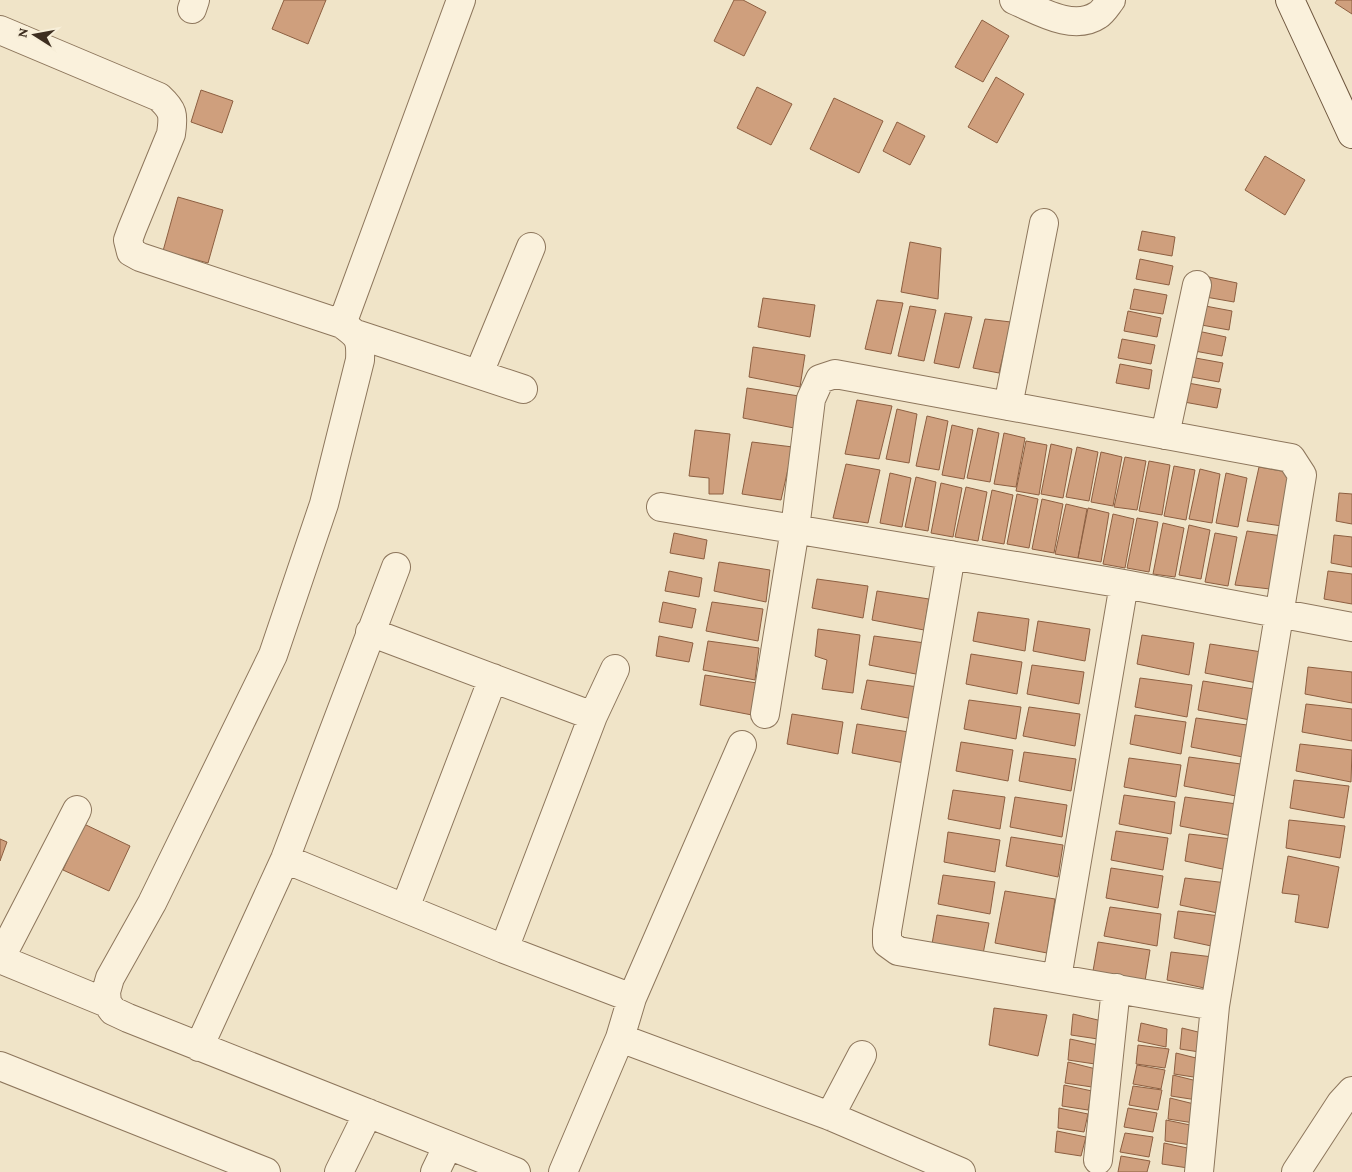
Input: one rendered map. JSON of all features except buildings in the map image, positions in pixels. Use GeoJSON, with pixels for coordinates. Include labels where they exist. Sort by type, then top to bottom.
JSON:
{"type":"FeatureCollection","features":[{"type":"Feature","properties":{"kind":"street"},"geometry":{"type":"LineString","coordinates":[[349,329],[461,0]]}},
{"type":"Feature","properties":{"kind":"street"},"geometry":{"type":"LineString","coordinates":[[1014,0],[1058,19],[1082,22],[1098,15],[1111,0]]}},
{"type":"Feature","properties":{"kind":"street"},"geometry":{"type":"LineString","coordinates":[[1290,0],[1352,134]]}},
{"type":"Feature","properties":{"kind":"street"},"geometry":{"type":"LineString","coordinates":[[0,30],[159,97],[170,108],[173,119],[171,134],[128,240],[132,252],[140,257],[522,389]]}},
{"type":"Feature","properties":{"kind":"street"},"geometry":{"type":"LineString","coordinates":[[1008,406],[1044,223]]}},
{"type":"Feature","properties":{"kind":"street"},"geometry":{"type":"LineString","coordinates":[[479,373],[530,247]]}},
{"type":"Feature","properties":{"kind":"street"},"geometry":{"type":"LineString","coordinates":[[1165,435],[1197,285]]}},
{"type":"Feature","properties":{"kind":"street"},"geometry":{"type":"LineString","coordinates":[[107,1003],[106,992],[110,978],[152,904],[273,655],[324,504],[360,360],[361,345],[349,329]]}},
{"type":"Feature","properties":{"kind":"street"},"geometry":{"type":"LineString","coordinates":[[765,714],[795,529],[811,399],[820,378],[835,374],[1291,458],[1298,466],[1302,475],[1215,1006],[1199,1172]]}},
{"type":"Feature","properties":{"kind":"street"},"geometry":{"type":"LineString","coordinates":[[661,507],[1124,584],[1352,628]]}},
{"type":"Feature","properties":{"kind":"street"},"geometry":{"type":"LineString","coordinates":[[951,555],[886,931],[887,943],[898,951],[1215,1006]]}},
{"type":"Feature","properties":{"kind":"street"},"geometry":{"type":"LineString","coordinates":[[199,1047],[285,859],[396,567]]}},
{"type":"Feature","properties":{"kind":"street"},"geometry":{"type":"LineString","coordinates":[[1057,978],[1124,584]]}},
{"type":"Feature","properties":{"kind":"street"},"geometry":{"type":"LineString","coordinates":[[370,632],[593,716]]}},
{"type":"Feature","properties":{"kind":"street"},"geometry":{"type":"LineString","coordinates":[[504,950],[593,716],[615,669]]}},
{"type":"Feature","properties":{"kind":"street"},"geometry":{"type":"LineString","coordinates":[[404,908],[493,678]]}},
{"type":"Feature","properties":{"kind":"street"},"geometry":{"type":"LineString","coordinates":[[563,1172],[620,1038],[632,998],[742,745]]}},
{"type":"Feature","properties":{"kind":"street"},"geometry":{"type":"LineString","coordinates":[[76,810],[0,959],[107,1003],[114,1011],[128,1018],[516,1172]]}},
{"type":"Feature","properties":{"kind":"street"},"geometry":{"type":"LineString","coordinates":[[285,859],[504,950],[632,998]]}},
{"type":"Feature","properties":{"kind":"street"},"geometry":{"type":"LineString","coordinates":[[1098,1160],[1116,988]]}},
{"type":"Feature","properties":{"kind":"street"},"geometry":{"type":"LineString","coordinates":[[620,1038],[830,1116],[960,1172]]}},
{"type":"Feature","properties":{"kind":"street"},"geometry":{"type":"LineString","coordinates":[[830,1116],[862,1054]]}},
{"type":"Feature","properties":{"kind":"street"},"geometry":{"type":"LineString","coordinates":[[0,1066],[266,1172]]}},
{"type":"Feature","properties":{"kind":"street"},"geometry":{"type":"LineString","coordinates":[[1296,1172],[1341,1103],[1352,1091]]}},
{"type":"Feature","properties":{"kind":"street"},"geometry":{"type":"LineString","coordinates":[[338,1172],[368,1114]]}},
{"type":"Feature","properties":{"kind":"street"},"geometry":{"type":"LineString","coordinates":[[435,1172],[448,1145]]}}]}
